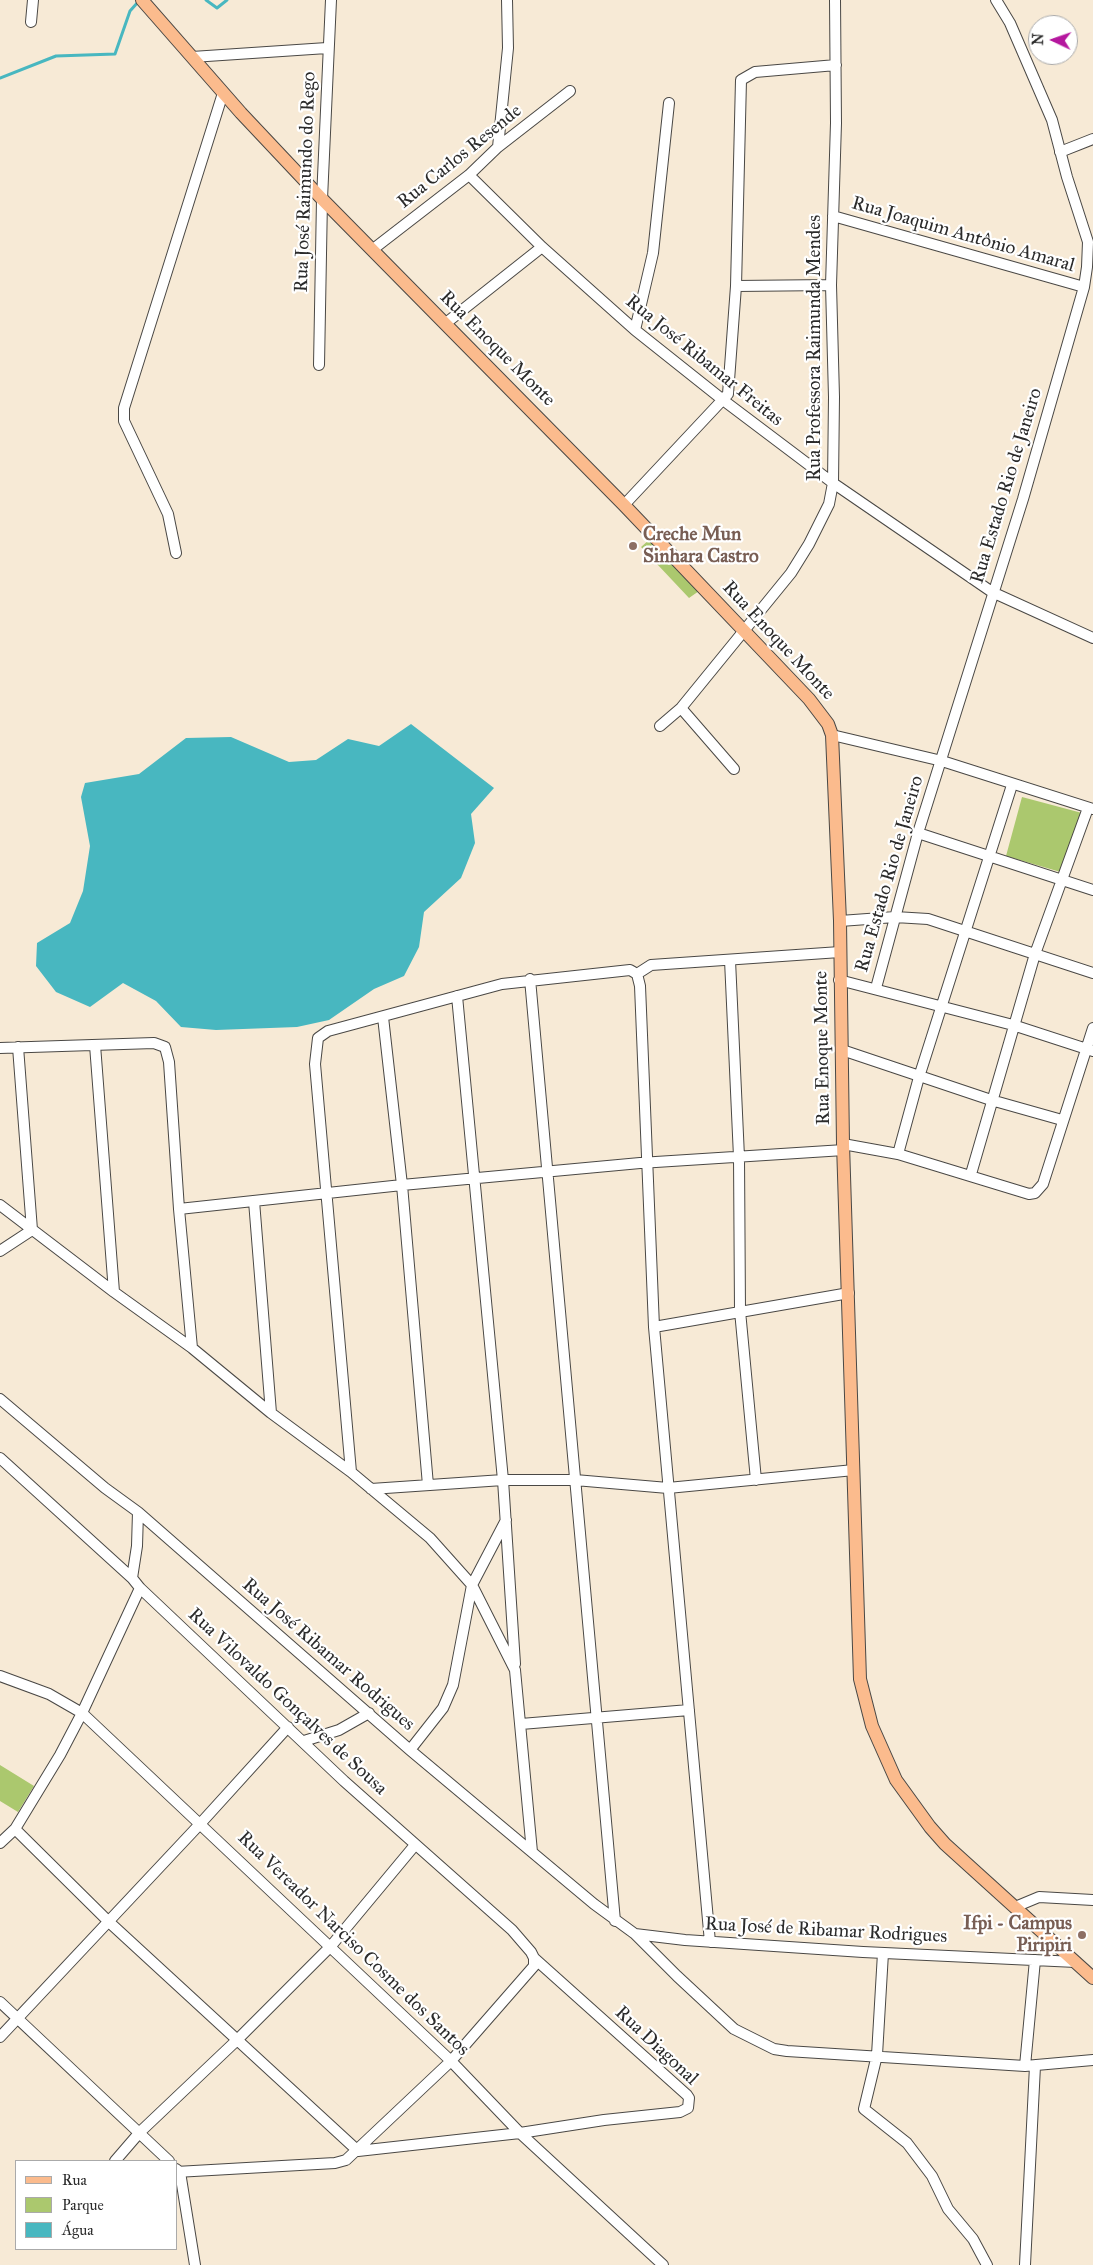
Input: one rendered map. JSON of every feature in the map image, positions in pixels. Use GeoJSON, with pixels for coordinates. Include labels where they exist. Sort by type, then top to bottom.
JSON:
{"type":"FeatureCollection","features":[{"type":"Feature","properties":{"kind":"main road","name":"Rua Enoque Monte"},"geometry":{"type":"LineString","coordinates":[[142,0],[223,93],[322,199],[446,323],[745,630],[809,699],[828,724],[832,735],[840,921],[839,980],[843,1147],[860,1679],[872,1726],[896,1780],[930,1827],[1093,1978]]}},
{"type":"Feature","properties":{"kind":"street"},"geometry":{"type":"LineString","coordinates":[[31,22],[33,0]]}},
{"type":"Feature","properties":{"kind":"street","name":"Rua José Raimundo do Rego"},"geometry":{"type":"LineString","coordinates":[[319,365],[322,199],[327,48],[331,0]]}},
{"type":"Feature","properties":{"kind":"street"},"geometry":{"type":"LineString","coordinates":[[498,147],[508,48],[507,0]]}},
{"type":"Feature","properties":{"kind":"street","name":"Rua Professora Raimunda Mendes"},"geometry":{"type":"LineString","coordinates":[[660,726],[681,708],[791,573],[809,544],[829,504],[833,483],[834,397],[831,285],[836,65],[835,0]]}},
{"type":"Feature","properties":{"kind":"street","name":"Rua Estado Rio de Janeiro"},"geometry":{"type":"LineString","coordinates":[[876,988],[918,833],[942,761],[992,592],[1023,499],[1084,287],[1088,242],[1052,120],[1010,23],[996,0]]}},
{"type":"Feature","properties":{"kind":"street"},"geometry":{"type":"LineString","coordinates":[[192,57],[327,48]]}},
{"type":"Feature","properties":{"kind":"street"},"geometry":{"type":"LineString","coordinates":[[624,505],[723,400],[729,388],[736,286],[740,82],[747,75],[755,72],[836,65]]}},
{"type":"Feature","properties":{"kind":"street","name":"Rua Carlos Resende"},"geometry":{"type":"LineString","coordinates":[[372,250],[469,175],[498,147],[570,91]]}},
{"type":"Feature","properties":{"kind":"street"},"geometry":{"type":"LineString","coordinates":[[176,553],[168,514],[124,421],[124,408],[223,93]]}},
{"type":"Feature","properties":{"kind":"street"},"geometry":{"type":"LineString","coordinates":[[635,330],[654,253],[668,103]]}},
{"type":"Feature","properties":{"kind":"street"},"geometry":{"type":"LineString","coordinates":[[1060,152],[1093,139]]}},
{"type":"Feature","properties":{"kind":"street","name":"Rua José Ribamar Freitas"},"geometry":{"type":"LineString","coordinates":[[469,175],[542,247],[635,330],[723,400],[833,483],[992,592],[1093,638]]}},
{"type":"Feature","properties":{"kind":"street","name":"Rua Joaquim Antônio Amaral"},"geometry":{"type":"LineString","coordinates":[[833,216],[1084,287]]}},
{"type":"Feature","properties":{"kind":"street"},"geometry":{"type":"LineString","coordinates":[[446,323],[542,247]]}},
{"type":"Feature","properties":{"kind":"street"},"geometry":{"type":"LineString","coordinates":[[736,286],[831,285]]}},
{"type":"Feature","properties":{"kind":"street"},"geometry":{"type":"LineString","coordinates":[[681,708],[734,769]]}},
{"type":"Feature","properties":{"kind":"street"},"geometry":{"type":"LineString","coordinates":[[832,735],[942,761],[1012,785],[1091,808],[1035,954],[971,1174]]}},
{"type":"Feature","properties":{"kind":"street"},"geometry":{"type":"LineString","coordinates":[[898,1154],[919,1077],[1012,785]]}},
{"type":"Feature","properties":{"kind":"street"},"geometry":{"type":"LineString","coordinates":[[918,833],[1093,890]]}},
{"type":"Feature","properties":{"kind":"street"},"geometry":{"type":"LineString","coordinates":[[840,921],[895,917],[928,919],[1093,973]]}},
{"type":"Feature","properties":{"kind":"street"},"geometry":{"type":"LineString","coordinates":[[637,974],[651,965],[840,952]]}},
{"type":"Feature","properties":{"kind":"street"},"geometry":{"type":"LineString","coordinates":[[730,960],[739,1157],[740,1311],[756,1480]]}},
{"type":"Feature","properties":{"kind":"street"},"geometry":{"type":"LineString","coordinates":[[351,1472],[315,1064],[318,1038],[328,1031],[502,984],[625,968],[637,974],[640,986],[654,1327],[710,1942]]}},
{"type":"Feature","properties":{"kind":"street"},"geometry":{"type":"LineString","coordinates":[[530,979],[615,1921]]}},
{"type":"Feature","properties":{"kind":"street"},"geometry":{"type":"LineString","coordinates":[[839,980],[876,988],[941,1008],[1013,1025],[1090,1050]]}},
{"type":"Feature","properties":{"kind":"street"},"geometry":{"type":"LineString","coordinates":[[458,996],[503,1480],[515,1670],[532,1852]]}},
{"type":"Feature","properties":{"kind":"street"},"geometry":{"type":"LineString","coordinates":[[383,1017],[402,1185],[428,1485]]}},
{"type":"Feature","properties":{"kind":"street"},"geometry":{"type":"LineString","coordinates":[[179,1209],[402,1185],[843,1147],[898,1154],[971,1174],[1030,1194],[1035,1193],[1043,1184],[1062,1120],[1090,1050],[1093,1028]]}},
{"type":"Feature","properties":{"kind":"street"},"geometry":{"type":"LineString","coordinates":[[0,1048],[154,1043],[165,1047],[168,1052],[179,1209],[192,1348]]}},
{"type":"Feature","properties":{"kind":"street"},"geometry":{"type":"LineString","coordinates":[[95,1045],[114,1292]]}},
{"type":"Feature","properties":{"kind":"street"},"geometry":{"type":"LineString","coordinates":[[18,1047],[32,1230]]}},
{"type":"Feature","properties":{"kind":"street"},"geometry":{"type":"LineString","coordinates":[[842,1050],[991,1100],[1062,1120]]}},
{"type":"Feature","properties":{"kind":"street"},"geometry":{"type":"LineString","coordinates":[[254,1201],[271,1413]]}},
{"type":"Feature","properties":{"kind":"street"},"geometry":{"type":"LineString","coordinates":[[0,1205],[114,1292],[192,1348],[271,1413],[351,1472],[430,1538],[472,1585],[515,1670]]}},
{"type":"Feature","properties":{"kind":"street"},"geometry":{"type":"LineString","coordinates":[[0,1251],[32,1230]]}},
{"type":"Feature","properties":{"kind":"street"},"geometry":{"type":"LineString","coordinates":[[654,1327],[849,1293]]}},
{"type":"Feature","properties":{"kind":"street","name":"Rua José Ribamar Rodrigues"},"geometry":{"type":"LineString","coordinates":[[0,1399],[105,1488],[138,1512],[410,1750],[615,1921],[635,1934]]}},
{"type":"Feature","properties":{"kind":"street","name":"Rua Vilovaldo Gonçalves de Sousa"},"geometry":{"type":"LineString","coordinates":[[0,1458],[132,1578],[140,1588],[415,1845],[512,1930],[534,1958]]}},
{"type":"Feature","properties":{"kind":"street"},"geometry":{"type":"LineString","coordinates":[[371,1489],[503,1480],[575,1480],[668,1488],[854,1470]]}},
{"type":"Feature","properties":{"kind":"street"},"geometry":{"type":"LineString","coordinates":[[132,1578],[137,1546],[138,1512]]}},
{"type":"Feature","properties":{"kind":"street"},"geometry":{"type":"LineString","coordinates":[[410,1750],[443,1708],[453,1685],[472,1585],[506,1520]]}},
{"type":"Feature","properties":{"kind":"street"},"geometry":{"type":"LineString","coordinates":[[0,1844],[15,1829],[60,1755],[82,1713],[140,1588]]}},
{"type":"Feature","properties":{"kind":"street","name":"Rua Vereador Narciso Cosme dos Santos"},"geometry":{"type":"LineString","coordinates":[[0,1676],[49,1694],[82,1713],[451,2061],[520,2133],[664,2265]]}},
{"type":"Feature","properties":{"kind":"street"},"geometry":{"type":"LineString","coordinates":[[521,1724],[689,1710]]}},
{"type":"Feature","properties":{"kind":"street"},"geometry":{"type":"LineString","coordinates":[[304,1741],[339,1730],[368,1713]]}},
{"type":"Feature","properties":{"kind":"street"},"geometry":{"type":"LineString","coordinates":[[0,2037],[19,2019],[200,1824],[288,1726]]}},
{"type":"Feature","properties":{"kind":"street"},"geometry":{"type":"LineString","coordinates":[[15,1829],[109,1922],[236,2041],[358,2151],[520,2133]]}},
{"type":"Feature","properties":{"kind":"street"},"geometry":{"type":"LineString","coordinates":[[116,2160],[140,2132],[236,2041],[331,1946],[415,1845]]}},
{"type":"Feature","properties":{"kind":"street"},"geometry":{"type":"LineString","coordinates":[[1015,1907],[1039,1897],[1093,1900]]}},
{"type":"Feature","properties":{"kind":"street"},"geometry":{"type":"LineString","coordinates":[[635,1934],[676,1976],[734,2029],[774,2049],[1030,2066],[1093,2060]]}},
{"type":"Feature","properties":{"kind":"street","name":"Rua José de Ribamar Rodrigues"},"geometry":{"type":"LineString","coordinates":[[635,1934],[710,1942],[883,1953],[1076,1962]]}},
{"type":"Feature","properties":{"kind":"street"},"geometry":{"type":"LineString","coordinates":[[883,1953],[878,2055],[864,2109],[908,2143],[932,2176],[948,2209],[973,2239],[987,2265]]}},
{"type":"Feature","properties":{"kind":"street"},"geometry":{"type":"LineString","coordinates":[[178,2171],[334,2163],[346,2160],[358,2151],[451,2061],[534,1966],[534,1958]]}},
{"type":"Feature","properties":{"kind":"street","name":"Rua Diagonal"},"geometry":{"type":"LineString","coordinates":[[520,2133],[604,2120],[680,2112],[688,2108],[689,2098],[534,1958]]}},
{"type":"Feature","properties":{"kind":"street"},"geometry":{"type":"LineString","coordinates":[[1025,2265],[1030,2066],[1035,1960]]}},
{"type":"Feature","properties":{"kind":"street"},"geometry":{"type":"LineString","coordinates":[[0,2002],[168,2160]]}},
{"type":"Feature","properties":{"kind":"street"},"geometry":{"type":"LineString","coordinates":[[178,2176],[195,2265]]}},
{"type":"Feature","properties":{"kind":"green space"},"geometry":{"type":"Polygon","coordinates":[[[649,540],[699,591],[689,598],[641,547],[649,540]]]}},
{"type":"Feature","properties":{"kind":"green space"},"geometry":{"type":"Polygon","coordinates":[[[1022,797],[1082,813],[1064,873],[1006,856],[1022,797]]]}},
{"type":"Feature","properties":{"kind":"green space"},"geometry":{"type":"Polygon","coordinates":[[[0,1765],[34,1786],[18,1812],[0,1801],[0,1765]]]}},
{"type":"Feature","properties":{"kind":"water"},"geometry":{"type":"Polygon","coordinates":[[[411,724],[494,788],[471,814],[475,843],[461,878],[424,912],[419,947],[404,976],[374,989],[329,1020],[297,1027],[216,1030],[181,1027],[156,1001],[123,983],[90,1007],[56,992],[36,966],[37,943],[70,923],[83,891],[90,846],[81,797],[85,783],[139,774],[186,738],[231,737],[289,762],[316,760],[348,739],[379,746],[411,724]]]}},
{"type":"Feature","properties":{"kind":"waterway"},"geometry":{"type":"LineString","coordinates":[[206,0],[217,8],[227,0]]}},
{"type":"Feature","properties":{"kind":"waterway"},"geometry":{"type":"LineString","coordinates":[[0,78],[56,56],[115,54],[130,11],[138,2]]}},
{"type":"Feature","properties":{"kind":"place","name":"Creche Mun Sinhara Castro"},"geometry":{"type":"Point","coordinates":[633,546]}},
{"type":"Feature","properties":{"kind":"place","name":"Ifpi - Campus Piripiri"},"geometry":{"type":"Point","coordinates":[1082,1935]}}]}
